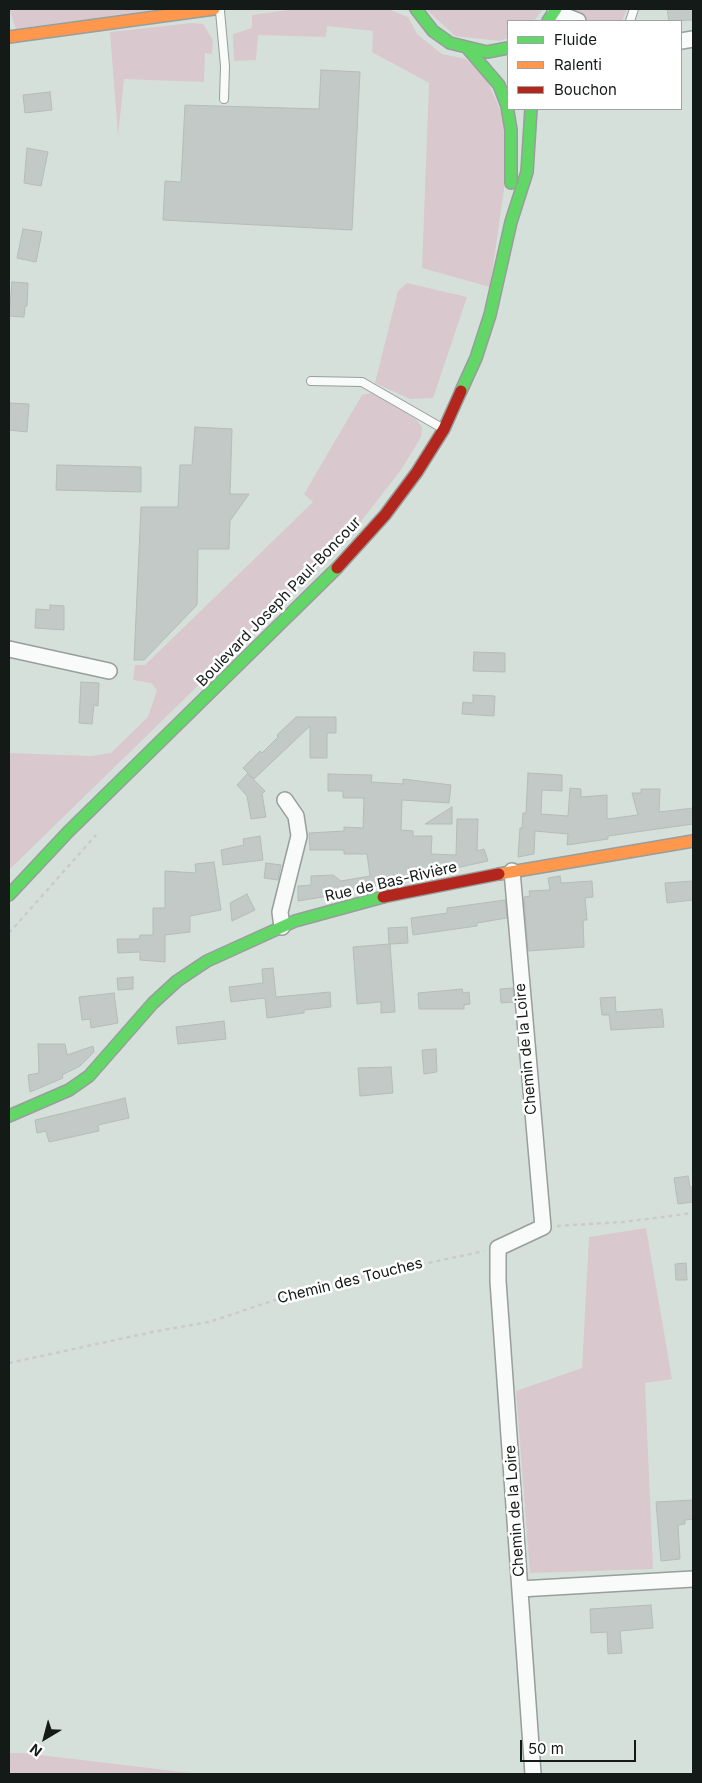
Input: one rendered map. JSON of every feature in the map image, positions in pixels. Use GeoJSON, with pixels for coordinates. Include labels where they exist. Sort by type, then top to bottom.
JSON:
{"type":"FeatureCollection","features":[{"type":"Feature","properties":{"kind":"main road"},"geometry":{"type":"LineString","coordinates":[[9,37],[214,9]]}},
{"type":"Feature","properties":{"kind":"main road"},"geometry":{"type":"LineString","coordinates":[[405,9],[418,12],[438,35],[450,43],[468,49],[487,52],[507,48]]}},
{"type":"Feature","properties":{"kind":"main road","name":"Boulevard Joseph Paul-Boncour"},"geometry":{"type":"LineString","coordinates":[[468,49],[499,85],[507,106]]}},
{"type":"Feature","properties":{"kind":"main road","name":"Boulevard Joseph Paul-Boncour"},"geometry":{"type":"LineString","coordinates":[[508,110],[511,130],[511,222]]}},
{"type":"Feature","properties":{"kind":"main road","name":"Boulevard Joseph Paul-Boncour"},"geometry":{"type":"LineString","coordinates":[[9,895],[68,832],[322,585],[385,515],[417,472],[444,429],[476,358],[490,316],[511,222],[527,172],[533,112]]}},
{"type":"Feature","properties":{"kind":"main road","name":"Rue de Bas-Rivière"},"geometry":{"type":"LineString","coordinates":[[9,1116],[45,1102],[69,1090],[89,1076],[153,1003],[177,981],[206,961],[282,927],[358,902],[512,871],[693,842]]}},
{"type":"Feature","properties":{"kind":"street"},"geometry":{"type":"LineString","coordinates":[[553,14],[574,20]]}},
{"type":"Feature","properties":{"kind":"street"},"geometry":{"type":"LineString","coordinates":[[9,649],[109,671]]}},
{"type":"Feature","properties":{"kind":"street"},"geometry":{"type":"LineString","coordinates":[[282,927],[280,912],[299,836],[296,816],[285,800]]}},
{"type":"Feature","properties":{"kind":"street","name":"Chemin de la Loire"},"geometry":{"type":"LineString","coordinates":[[512,871],[543,1227]]}},
{"type":"Feature","properties":{"kind":"street"},"geometry":{"type":"LineString","coordinates":[[498,1248],[543,1227]]}},
{"type":"Feature","properties":{"kind":"street","name":"Chemin de la Loire"},"geometry":{"type":"LineString","coordinates":[[498,1248],[533,1774]]}},
{"type":"Feature","properties":{"kind":"street"},"geometry":{"type":"LineString","coordinates":[[520,1588],[693,1579]]}},
{"type":"Feature","properties":{"kind":"lane"},"geometry":{"type":"LineString","coordinates":[[220,9],[225,66],[224,99]]}},
{"type":"Feature","properties":{"kind":"lane"},"geometry":{"type":"LineString","coordinates":[[311,381],[362,382],[444,429]]}},
{"type":"Feature","properties":{"kind":"path"},"geometry":{"type":"LineString","coordinates":[[543,1227],[623,1222],[693,1213]]}},
{"type":"Feature","properties":{"kind":"path","name":"Chemin des Touches"},"geometry":{"type":"LineString","coordinates":[[9,1364],[157,1331],[209,1322],[308,1289],[428,1261],[498,1248]]}},
{"type":"Feature","properties":{"kind":"shaded area"},"geometry":{"type":"Polygon","coordinates":[[[9,9],[161,9],[16,29],[9,9]]]}},
{"type":"Feature","properties":{"kind":"shaded area"},"geometry":{"type":"Polygon","coordinates":[[[295,9],[388,9],[408,17],[417,34],[442,54],[466,59],[487,80],[504,119],[504,189],[490,287],[422,268],[429,83],[372,52],[373,31],[327,26],[326,37],[258,35],[256,60],[234,61],[233,34],[252,28],[252,15],[295,9]]]}},
{"type":"Feature","properties":{"kind":"shaded area"},"geometry":{"type":"Polygon","coordinates":[[[426,9],[543,9],[535,20],[507,20],[507,38],[500,41],[455,36],[426,9]]]}},
{"type":"Feature","properties":{"kind":"shaded area"},"geometry":{"type":"Polygon","coordinates":[[[573,9],[627,9],[622,20],[589,20],[580,16],[573,9]]]}},
{"type":"Feature","properties":{"kind":"shaded area"},"geometry":{"type":"Polygon","coordinates":[[[192,23],[203,24],[213,40],[212,54],[205,53],[204,82],[124,79],[118,136],[110,32],[192,23]]]}},
{"type":"Feature","properties":{"kind":"shaded area"},"geometry":{"type":"Polygon","coordinates":[[[407,283],[467,297],[433,398],[410,399],[375,383],[398,291],[407,283]]]}},
{"type":"Feature","properties":{"kind":"shaded area"},"geometry":{"type":"Polygon","coordinates":[[[371,393],[416,419],[422,427],[421,437],[401,470],[355,529],[296,590],[9,870],[9,753],[92,756],[111,753],[148,717],[157,690],[151,683],[133,680],[135,665],[145,665],[313,502],[304,494],[362,395],[371,393]]]}},
{"type":"Feature","properties":{"kind":"shaded area"},"geometry":{"type":"Polygon","coordinates":[[[646,1228],[672,1379],[645,1383],[653,1569],[530,1573],[516,1391],[582,1368],[589,1237],[646,1228]]]}},
{"type":"Feature","properties":{"kind":"shaded area"},"geometry":{"type":"Polygon","coordinates":[[[9,1753],[23,1753],[199,1774],[9,1774],[9,1753]]]}},
{"type":"Feature","properties":{"kind":"building"},"geometry":{"type":"Polygon","coordinates":[[[667,9],[693,9],[693,20],[669,20],[667,9]]]}},
{"type":"Feature","properties":{"kind":"building"},"geometry":{"type":"Polygon","coordinates":[[[321,70],[360,72],[352,230],[163,220],[165,181],[181,182],[185,105],[319,109],[321,70]]]}},
{"type":"Feature","properties":{"kind":"building"},"geometry":{"type":"Polygon","coordinates":[[[50,92],[52,110],[25,113],[23,95],[50,92]]]}},
{"type":"Feature","properties":{"kind":"building"},"geometry":{"type":"Polygon","coordinates":[[[27,148],[48,152],[41,186],[24,183],[27,148]]]}},
{"type":"Feature","properties":{"kind":"building"},"geometry":{"type":"Polygon","coordinates":[[[23,229],[42,232],[36,262],[17,258],[23,229]]]}},
{"type":"Feature","properties":{"kind":"building"},"geometry":{"type":"Polygon","coordinates":[[[12,282],[28,283],[27,306],[25,306],[24,317],[9,316],[12,282]]]}},
{"type":"Feature","properties":{"kind":"building"},"geometry":{"type":"Polygon","coordinates":[[[10,403],[29,404],[27,432],[9,430],[10,403]]]}},
{"type":"Feature","properties":{"kind":"building"},"geometry":{"type":"Polygon","coordinates":[[[195,427],[232,429],[230,494],[249,494],[230,521],[229,549],[198,549],[197,605],[144,660],[134,660],[141,507],[178,507],[180,465],[192,465],[195,427]]]}},
{"type":"Feature","properties":{"kind":"building"},"geometry":{"type":"Polygon","coordinates":[[[57,465],[141,467],[141,492],[56,490],[57,465]]]}},
{"type":"Feature","properties":{"kind":"building"},"geometry":{"type":"Polygon","coordinates":[[[50,605],[64,606],[64,630],[35,628],[36,609],[50,610],[50,605]]]}},
{"type":"Feature","properties":{"kind":"building"},"geometry":{"type":"Polygon","coordinates":[[[474,652],[505,653],[505,672],[473,671],[474,652]]]}},
{"type":"Feature","properties":{"kind":"building"},"geometry":{"type":"Polygon","coordinates":[[[81,682],[99,683],[98,706],[94,705],[92,724],[79,723],[81,682]]]}},
{"type":"Feature","properties":{"kind":"building"},"geometry":{"type":"Polygon","coordinates":[[[473,695],[495,696],[494,716],[462,714],[463,702],[473,703],[473,695]]]}},
{"type":"Feature","properties":{"kind":"building"},"geometry":{"type":"Polygon","coordinates":[[[296,717],[336,717],[336,733],[327,733],[327,758],[310,758],[310,726],[254,779],[248,774],[265,791],[262,794],[266,817],[251,819],[247,796],[237,785],[248,773],[243,768],[260,751],[262,753],[296,717]]]}},
{"type":"Feature","properties":{"kind":"building"},"geometry":{"type":"Polygon","coordinates":[[[528,773],[562,775],[562,791],[542,790],[541,814],[568,816],[570,788],[581,789],[581,797],[607,795],[607,819],[638,815],[632,793],[641,793],[641,789],[660,789],[659,812],[693,808],[693,824],[608,836],[608,839],[567,845],[568,834],[535,831],[534,854],[518,857],[520,828],[522,828],[523,813],[526,813],[528,773]]]}},
{"type":"Feature","properties":{"kind":"building"},"geometry":{"type":"Polygon","coordinates":[[[328,774],[372,775],[371,782],[403,784],[403,779],[451,785],[449,803],[402,800],[401,830],[413,831],[413,836],[432,836],[431,854],[456,855],[457,819],[478,819],[477,851],[484,849],[488,861],[414,877],[396,878],[397,881],[298,901],[298,886],[311,885],[311,876],[333,875],[341,881],[370,876],[367,854],[344,854],[344,850],[310,850],[309,833],[344,831],[344,827],[363,828],[364,798],[343,798],[343,791],[328,791],[328,774]]]}},
{"type":"Feature","properties":{"kind":"building"},"geometry":{"type":"Polygon","coordinates":[[[452,807],[452,824],[425,824],[452,807]]]}},
{"type":"Feature","properties":{"kind":"building"},"geometry":{"type":"Polygon","coordinates":[[[260,836],[263,860],[223,865],[221,850],[244,845],[243,839],[260,836]]]}},
{"type":"Feature","properties":{"kind":"building"},"geometry":{"type":"Polygon","coordinates":[[[214,862],[221,910],[190,916],[190,932],[165,935],[165,962],[140,960],[140,952],[118,953],[117,939],[139,939],[140,935],[153,935],[153,908],[165,908],[165,871],[196,873],[195,864],[214,862]]]}},
{"type":"Feature","properties":{"kind":"building"},"geometry":{"type":"Polygon","coordinates":[[[266,863],[281,865],[278,880],[264,878],[266,863]]]}},
{"type":"Feature","properties":{"kind":"building"},"geometry":{"type":"Polygon","coordinates":[[[560,876],[561,883],[592,881],[593,897],[585,898],[587,920],[583,920],[584,947],[528,951],[524,897],[530,896],[529,891],[550,890],[548,878],[560,876]]]}},
{"type":"Feature","properties":{"kind":"building"},"geometry":{"type":"Polygon","coordinates":[[[693,881],[693,900],[667,903],[665,883],[693,881]]]}},
{"type":"Feature","properties":{"kind":"building"},"geometry":{"type":"Polygon","coordinates":[[[247,894],[255,910],[232,921],[230,903],[247,894]]]}},
{"type":"Feature","properties":{"kind":"building"},"geometry":{"type":"Polygon","coordinates":[[[505,900],[507,918],[477,923],[477,926],[413,935],[411,918],[447,913],[447,908],[505,900]]]}},
{"type":"Feature","properties":{"kind":"building"},"geometry":{"type":"Polygon","coordinates":[[[407,927],[408,943],[390,944],[395,1012],[381,1013],[381,1002],[357,1004],[353,947],[389,944],[388,928],[407,927]]]}},
{"type":"Feature","properties":{"kind":"building"},"geometry":{"type":"Polygon","coordinates":[[[273,968],[276,997],[330,992],[331,1007],[304,1010],[304,1013],[267,1018],[265,998],[231,1002],[229,987],[263,983],[262,969],[273,968]]]}},
{"type":"Feature","properties":{"kind":"building"},"geometry":{"type":"Polygon","coordinates":[[[133,977],[133,989],[118,990],[117,978],[133,977]]]}},
{"type":"Feature","properties":{"kind":"building"},"geometry":{"type":"Polygon","coordinates":[[[513,988],[514,1002],[501,1003],[500,989],[513,988]]]}},
{"type":"Feature","properties":{"kind":"building"},"geometry":{"type":"Polygon","coordinates":[[[462,989],[463,993],[469,992],[470,1004],[464,1005],[464,1009],[419,1009],[418,993],[462,989]]]}},
{"type":"Feature","properties":{"kind":"building"},"geometry":{"type":"Polygon","coordinates":[[[114,993],[118,1023],[91,1028],[90,1019],[82,1020],[79,997],[114,993]]]}},
{"type":"Feature","properties":{"kind":"building"},"geometry":{"type":"Polygon","coordinates":[[[615,997],[616,1012],[662,1009],[664,1027],[611,1030],[609,1015],[602,1015],[600,998],[615,997]]]}},
{"type":"Feature","properties":{"kind":"building"},"geometry":{"type":"Polygon","coordinates":[[[224,1021],[226,1039],[178,1044],[176,1027],[224,1021]]]}},
{"type":"Feature","properties":{"kind":"building"},"geometry":{"type":"Polygon","coordinates":[[[38,1044],[65,1044],[67,1055],[93,1046],[94,1052],[80,1066],[62,1075],[63,1078],[30,1092],[28,1075],[39,1073],[38,1044]]]}},
{"type":"Feature","properties":{"kind":"building"},"geometry":{"type":"Polygon","coordinates":[[[436,1049],[437,1072],[424,1074],[422,1050],[436,1049]]]}},
{"type":"Feature","properties":{"kind":"building"},"geometry":{"type":"Polygon","coordinates":[[[391,1067],[393,1093],[360,1096],[358,1068],[391,1067]]]}},
{"type":"Feature","properties":{"kind":"building"},"geometry":{"type":"Polygon","coordinates":[[[125,1098],[129,1118],[98,1125],[99,1131],[49,1142],[46,1131],[37,1133],[35,1120],[125,1098]]]}},
{"type":"Feature","properties":{"kind":"building"},"geometry":{"type":"Polygon","coordinates":[[[688,1176],[690,1187],[693,1187],[693,1202],[678,1204],[674,1178],[688,1176]]]}},
{"type":"Feature","properties":{"kind":"building"},"geometry":{"type":"Polygon","coordinates":[[[686,1263],[687,1280],[676,1280],[675,1264],[686,1263]]]}},
{"type":"Feature","properties":{"kind":"building"},"geometry":{"type":"Polygon","coordinates":[[[693,1500],[693,1519],[685,1520],[685,1524],[678,1525],[680,1559],[661,1561],[656,1502],[693,1500]]]}},
{"type":"Feature","properties":{"kind":"building"},"geometry":{"type":"Polygon","coordinates":[[[651,1605],[653,1628],[620,1631],[622,1653],[608,1654],[607,1632],[591,1633],[590,1609],[651,1605]]]}},
{"type":"Feature","properties":{"kind":"traffic: fast"},"geometry":{"type":"LineString","coordinates":[[416,9],[433,31],[450,43],[487,52],[507,48]]}},
{"type":"Feature","properties":{"kind":"traffic: fast"},"geometry":{"type":"LineString","coordinates":[[549,20],[556,9]]}},
{"type":"Feature","properties":{"kind":"traffic: fast"},"geometry":{"type":"LineString","coordinates":[[468,49],[499,85],[507,106]]}},
{"type":"Feature","properties":{"kind":"traffic: fast"},"geometry":{"type":"LineString","coordinates":[[508,110],[511,130],[511,183]]}},
{"type":"Feature","properties":{"kind":"traffic: fast"},"geometry":{"type":"LineString","coordinates":[[461,391],[476,358],[490,315],[511,222],[527,172],[531,110]]}},
{"type":"Feature","properties":{"kind":"traffic: fast"},"geometry":{"type":"LineString","coordinates":[[9,895],[68,832],[337,568]]}},
{"type":"Feature","properties":{"kind":"traffic: fast"},"geometry":{"type":"LineString","coordinates":[[9,1116],[69,1090],[89,1076],[153,1003],[177,981],[207,961],[295,921],[383,897]]}},
{"type":"Feature","properties":{"kind":"traffic: slow"},"geometry":{"type":"LineString","coordinates":[[9,37],[214,9]]}},
{"type":"Feature","properties":{"kind":"traffic: slow"},"geometry":{"type":"LineString","coordinates":[[499,874],[693,841]]}},
{"type":"Feature","properties":{"kind":"traffic: jam"},"geometry":{"type":"LineString","coordinates":[[337,568],[385,515],[417,472],[444,429],[461,391]]}},
{"type":"Feature","properties":{"kind":"traffic: jam"},"geometry":{"type":"LineString","coordinates":[[383,897],[499,874]]}}]}
